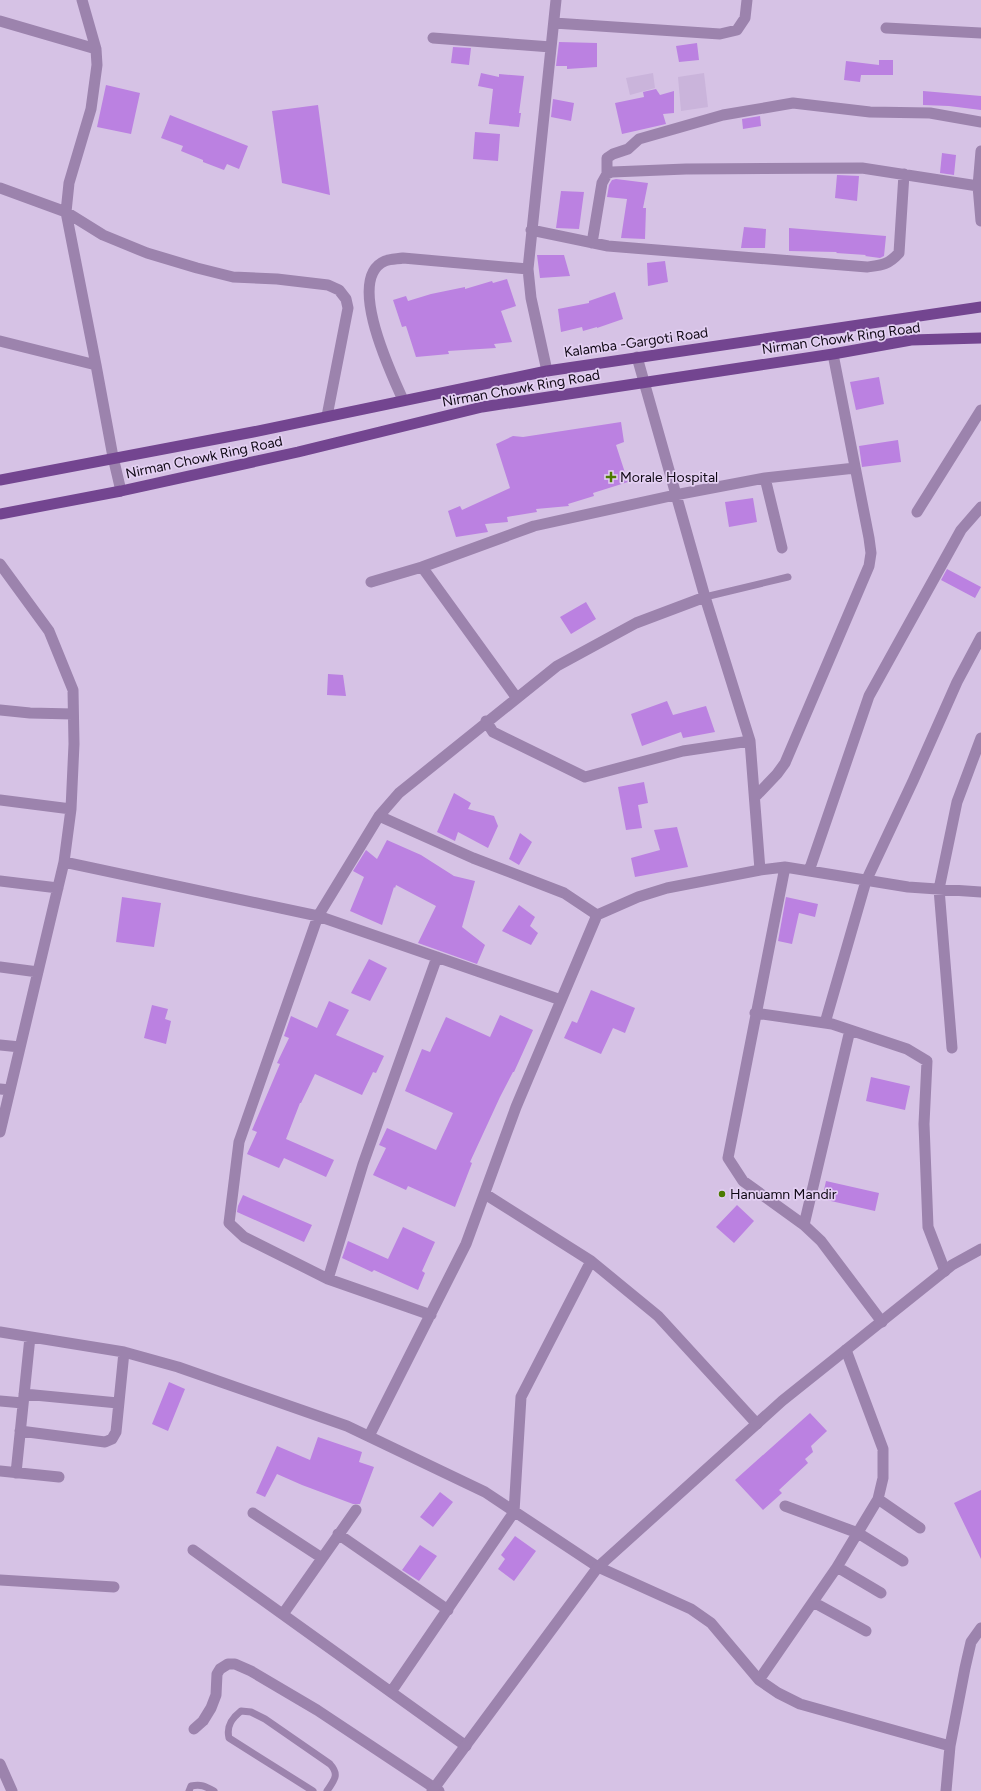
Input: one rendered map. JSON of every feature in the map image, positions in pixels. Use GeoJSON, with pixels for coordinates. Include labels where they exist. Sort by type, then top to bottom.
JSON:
{"type":"FeatureCollection","features":[{"type":"Feature","properties":{"kind":"main road","name":"Kalamba -Gargoti Road"},"geometry":{"type":"LineString","coordinates":[[0,480],[113,457],[253,432],[547,371],[981,307]]}},
{"type":"Feature","properties":{"kind":"main road","name":"Nirman Chowk Ring Road"},"geometry":{"type":"LineString","coordinates":[[0,514],[121,491],[298,452],[482,407],[833,354],[911,340],[981,338]]}},
{"type":"Feature","properties":{"kind":"street"},"geometry":{"type":"LineString","coordinates":[[547,371],[531,298],[528,269],[556,0]]}},
{"type":"Feature","properties":{"kind":"street"},"geometry":{"type":"LineString","coordinates":[[554,23],[720,34],[737,30],[745,18],[746,0]]}},
{"type":"Feature","properties":{"kind":"street"},"geometry":{"type":"LineString","coordinates":[[83,1],[96,50],[97,65],[91,109],[69,183],[66,212],[113,457],[121,491]]}},
{"type":"Feature","properties":{"kind":"street"},"geometry":{"type":"LineString","coordinates":[[0,21],[96,50]]}},
{"type":"Feature","properties":{"kind":"street"},"geometry":{"type":"LineString","coordinates":[[886,28],[981,33]]}},
{"type":"Feature","properties":{"kind":"street"},"geometry":{"type":"LineString","coordinates":[[433,38],[551,47]]}},
{"type":"Feature","properties":{"kind":"street"},"geometry":{"type":"LineString","coordinates":[[592,243],[602,183],[607,174],[607,158],[613,154],[628,149],[639,139],[723,115],[793,103],[870,112],[930,113],[981,122]]}},
{"type":"Feature","properties":{"kind":"street"},"geometry":{"type":"LineString","coordinates":[[981,151],[978,186],[981,222]]}},
{"type":"Feature","properties":{"kind":"street"},"geometry":{"type":"LineString","coordinates":[[607,174],[612,172],[686,169],[862,168],[978,186]]}},
{"type":"Feature","properties":{"kind":"street"},"geometry":{"type":"LineString","coordinates":[[531,230],[592,243],[658,251],[867,267],[890,262],[899,253],[904,174]]}},
{"type":"Feature","properties":{"kind":"street"},"geometry":{"type":"LineString","coordinates":[[0,188],[66,212],[102,235],[147,253],[233,277],[277,279],[328,285],[339,290],[346,299],[348,308],[327,416]]}},
{"type":"Feature","properties":{"kind":"street"},"geometry":{"type":"LineString","coordinates":[[403,400],[383,352],[370,312],[369,291],[374,271],[384,261],[403,258],[528,269]]}},
{"type":"Feature","properties":{"kind":"street"},"geometry":{"type":"LineString","coordinates":[[0,341],[96,365]]}},
{"type":"Feature","properties":{"kind":"street"},"geometry":{"type":"LineString","coordinates":[[755,796],[777,774],[785,763],[869,566],[871,553],[870,546],[833,354]]}},
{"type":"Feature","properties":{"kind":"street"},"geometry":{"type":"LineString","coordinates":[[637,357],[675,495],[750,740],[760,870]]}},
{"type":"Feature","properties":{"kind":"street"},"geometry":{"type":"LineString","coordinates":[[917,512],[981,410]]}},
{"type":"Feature","properties":{"kind":"street"},"geometry":{"type":"LineString","coordinates":[[371,582],[422,568],[534,526],[675,495],[764,478],[855,468]]}},
{"type":"Feature","properties":{"kind":"street"},"geometry":{"type":"LineString","coordinates":[[764,478],[782,548]]}},
{"type":"Feature","properties":{"kind":"street"},"geometry":{"type":"LineString","coordinates":[[810,871],[869,696],[961,530],[981,507]]}},
{"type":"Feature","properties":{"kind":"street"},"geometry":{"type":"LineString","coordinates":[[0,564],[49,631],[72,690],[74,744],[71,809],[64,862],[20,1047],[5,1089],[0,1132]]}},
{"type":"Feature","properties":{"kind":"street"},"geometry":{"type":"LineString","coordinates":[[422,568],[516,697]]}},
{"type":"Feature","properties":{"kind":"street"},"geometry":{"type":"LineString","coordinates":[[431,1315],[328,1279],[244,1237],[229,1223],[239,1142],[318,916],[379,816],[399,793],[486,721],[557,666],[636,623],[706,597]]}},
{"type":"Feature","properties":{"kind":"street"},"geometry":{"type":"LineString","coordinates":[[825,1024],[866,881],[957,682],[981,637]]}},
{"type":"Feature","properties":{"kind":"street"},"geometry":{"type":"LineString","coordinates":[[0,710],[30,713],[73,714]]}},
{"type":"Feature","properties":{"kind":"street"},"geometry":{"type":"LineString","coordinates":[[486,721],[493,732],[584,777],[683,751],[750,740]]}},
{"type":"Feature","properties":{"kind":"street"},"geometry":{"type":"LineString","coordinates":[[952,1048],[939,889],[958,802],[981,738]]}},
{"type":"Feature","properties":{"kind":"street"},"geometry":{"type":"LineString","coordinates":[[0,800],[71,809]]}},
{"type":"Feature","properties":{"kind":"street"},"geometry":{"type":"LineString","coordinates":[[379,816],[473,858],[564,893],[597,915]]}},
{"type":"Feature","properties":{"kind":"street"},"geometry":{"type":"LineString","coordinates":[[64,862],[318,916],[561,1000]]}},
{"type":"Feature","properties":{"kind":"street"},"geometry":{"type":"LineString","coordinates":[[785,867],[755,1013],[728,1158],[744,1181],[804,1225],[821,1241],[882,1322]]}},
{"type":"Feature","properties":{"kind":"street"},"geometry":{"type":"LineString","coordinates":[[369,1436],[466,1244],[516,1107],[597,915],[638,897],[667,888],[760,870],[785,867],[908,887],[981,892]]}},
{"type":"Feature","properties":{"kind":"street"},"geometry":{"type":"LineString","coordinates":[[0,881],[58,888]]}},
{"type":"Feature","properties":{"kind":"street"},"geometry":{"type":"LineString","coordinates":[[328,1279],[363,1164],[437,957]]}},
{"type":"Feature","properties":{"kind":"street"},"geometry":{"type":"LineString","coordinates":[[0,967],[38,972]]}},
{"type":"Feature","properties":{"kind":"street"},"geometry":{"type":"LineString","coordinates":[[755,1013],[825,1024],[850,1030],[906,1049],[927,1061],[924,1124],[928,1226],[945,1271]]}},
{"type":"Feature","properties":{"kind":"street"},"geometry":{"type":"LineString","coordinates":[[804,1225],[850,1030]]}},
{"type":"Feature","properties":{"kind":"street"},"geometry":{"type":"LineString","coordinates":[[0,1045],[20,1047]]}},
{"type":"Feature","properties":{"kind":"street"},"geometry":{"type":"LineString","coordinates":[[484,1194],[591,1261],[658,1316],[757,1424]]}},
{"type":"Feature","properties":{"kind":"street"},"geometry":{"type":"LineString","coordinates":[[194,1729],[203,1721],[211,1708],[216,1695],[217,1674],[220,1669],[228,1664],[235,1664],[251,1671],[317,1710],[435,1790],[598,1567],[782,1401],[945,1271],[981,1249]]}},
{"type":"Feature","properties":{"kind":"street"},"geometry":{"type":"LineString","coordinates":[[391,1692],[514,1512],[521,1397],[591,1261]]}},
{"type":"Feature","properties":{"kind":"street"},"geometry":{"type":"LineString","coordinates":[[0,1332],[124,1352],[154,1360],[347,1426],[485,1492],[598,1567],[691,1609],[711,1623],[759,1680],[778,1693],[800,1704],[950,1746]]}},
{"type":"Feature","properties":{"kind":"street"},"geometry":{"type":"LineString","coordinates":[[16,1473],[30,1337]]}},
{"type":"Feature","properties":{"kind":"street"},"geometry":{"type":"LineString","coordinates":[[759,1680],[837,1567],[878,1499],[883,1478],[883,1449],[846,1350]]}},
{"type":"Feature","properties":{"kind":"street"},"geometry":{"type":"LineString","coordinates":[[20,1431],[105,1442],[112,1438],[116,1432],[124,1352]]}},
{"type":"Feature","properties":{"kind":"street"},"geometry":{"type":"LineString","coordinates":[[0,1400],[24,1398],[118,1403]]}},
{"type":"Feature","properties":{"kind":"street"},"geometry":{"type":"LineString","coordinates":[[0,1471],[59,1477]]}},
{"type":"Feature","properties":{"kind":"street"},"geometry":{"type":"LineString","coordinates":[[878,1499],[920,1528]]}},
{"type":"Feature","properties":{"kind":"street"},"geometry":{"type":"LineString","coordinates":[[785,1506],[858,1533],[903,1561]]}},
{"type":"Feature","properties":{"kind":"street"},"geometry":{"type":"LineString","coordinates":[[283,1614],[356,1510]]}},
{"type":"Feature","properties":{"kind":"street"},"geometry":{"type":"LineString","coordinates":[[253,1513],[322,1558]]}},
{"type":"Feature","properties":{"kind":"street"},"geometry":{"type":"LineString","coordinates":[[338,1534],[448,1610]]}},
{"type":"Feature","properties":{"kind":"street"},"geometry":{"type":"LineString","coordinates":[[193,1550],[466,1746]]}},
{"type":"Feature","properties":{"kind":"street"},"geometry":{"type":"LineString","coordinates":[[837,1567],[881,1593]]}},
{"type":"Feature","properties":{"kind":"street"},"geometry":{"type":"LineString","coordinates":[[0,1580],[114,1587]]}},
{"type":"Feature","properties":{"kind":"street"},"geometry":{"type":"LineString","coordinates":[[813,1602],[866,1631]]}},
{"type":"Feature","properties":{"kind":"street"},"geometry":{"type":"LineString","coordinates":[[946,1791],[950,1746],[971,1642],[981,1628]]}},
{"type":"Feature","properties":{"kind":"street"},"geometry":{"type":"LineString","coordinates":[[0,1764],[12,1791]]}},
{"type":"Feature","properties":{"kind":"lane"},"geometry":{"type":"LineString","coordinates":[[706,597],[788,578]]}},
{"type":"Feature","properties":{"kind":"lane"},"geometry":{"type":"LineString","coordinates":[[312,1791],[229,1738],[227,1731],[233,1718],[241,1712],[251,1712],[330,1764],[335,1769],[336,1776],[327,1791]]}},
{"type":"Feature","properties":{"kind":"lane"},"geometry":{"type":"LineString","coordinates":[[189,1791],[191,1786],[198,1784],[204,1785],[214,1791]]}},
{"type":"Feature","properties":{"kind":"shaded area"},"geometry":{"type":"Polygon","coordinates":[[[653,73],[655,88],[630,95],[626,78],[653,73]]]}},
{"type":"Feature","properties":{"kind":"shaded area"},"geometry":{"type":"Polygon","coordinates":[[[704,73],[708,107],[681,111],[678,77],[704,73]]]}},
{"type":"Feature","properties":{"kind":"building"},"geometry":{"type":"Polygon","coordinates":[[[559,42],[597,43],[597,67],[567,69],[567,66],[556,66],[559,42]]]}},
{"type":"Feature","properties":{"kind":"building"},"geometry":{"type":"Polygon","coordinates":[[[697,43],[699,60],[679,62],[676,46],[697,43]]]}},
{"type":"Feature","properties":{"kind":"building"},"geometry":{"type":"Polygon","coordinates":[[[453,47],[471,48],[469,65],[451,63],[453,47]]]}},
{"type":"Feature","properties":{"kind":"building"},"geometry":{"type":"Polygon","coordinates":[[[879,60],[893,60],[893,75],[861,75],[860,82],[844,80],[846,61],[879,65],[879,60]]]}},
{"type":"Feature","properties":{"kind":"building"},"geometry":{"type":"Polygon","coordinates":[[[481,73],[499,77],[499,74],[524,76],[519,113],[521,113],[519,127],[489,124],[493,89],[478,86],[481,73]]]}},
{"type":"Feature","properties":{"kind":"building"},"geometry":{"type":"Polygon","coordinates":[[[106,85],[140,93],[131,134],[97,127],[106,85]]]}},
{"type":"Feature","properties":{"kind":"building"},"geometry":{"type":"Polygon","coordinates":[[[656,89],[660,95],[674,91],[674,113],[663,114],[666,124],[622,134],[615,103],[644,97],[643,92],[656,89]]]}},
{"type":"Feature","properties":{"kind":"building"},"geometry":{"type":"Polygon","coordinates":[[[923,91],[981,96],[981,110],[949,106],[923,105],[923,91]]]}},
{"type":"Feature","properties":{"kind":"building"},"geometry":{"type":"Polygon","coordinates":[[[553,99],[574,103],[571,121],[551,117],[553,99]]]}},
{"type":"Feature","properties":{"kind":"building"},"geometry":{"type":"Polygon","coordinates":[[[318,105],[330,195],[282,183],[272,111],[318,105]]]}},
{"type":"Feature","properties":{"kind":"building"},"geometry":{"type":"Polygon","coordinates":[[[170,115],[248,146],[239,169],[227,164],[224,170],[203,162],[203,160],[181,151],[183,146],[161,138],[170,115]]]}},
{"type":"Feature","properties":{"kind":"building"},"geometry":{"type":"Polygon","coordinates":[[[760,116],[761,126],[743,129],[742,119],[760,116]]]}},
{"type":"Feature","properties":{"kind":"building"},"geometry":{"type":"Polygon","coordinates":[[[475,132],[500,134],[498,161],[473,159],[475,132]]]}},
{"type":"Feature","properties":{"kind":"building"},"geometry":{"type":"Polygon","coordinates":[[[942,153],[956,155],[954,175],[940,173],[942,153]]]}},
{"type":"Feature","properties":{"kind":"building"},"geometry":{"type":"Polygon","coordinates":[[[837,175],[859,176],[857,201],[835,198],[837,175]]]}},
{"type":"Feature","properties":{"kind":"building"},"geometry":{"type":"Polygon","coordinates":[[[616,179],[648,183],[643,208],[646,208],[645,239],[621,238],[627,199],[607,197],[609,185],[612,180],[616,179]]]}},
{"type":"Feature","properties":{"kind":"building"},"geometry":{"type":"Polygon","coordinates":[[[561,191],[584,192],[579,229],[556,228],[561,191]]]}},
{"type":"Feature","properties":{"kind":"building"},"geometry":{"type":"Polygon","coordinates":[[[744,227],[766,229],[765,248],[741,248],[744,227]]]}},
{"type":"Feature","properties":{"kind":"building"},"geometry":{"type":"Polygon","coordinates":[[[789,228],[886,236],[884,256],[880,258],[865,256],[866,255],[836,253],[837,252],[789,251],[789,228]]]}},
{"type":"Feature","properties":{"kind":"building"},"geometry":{"type":"Polygon","coordinates":[[[537,255],[564,255],[570,276],[540,278],[537,255]]]}},
{"type":"Feature","properties":{"kind":"building"},"geometry":{"type":"Polygon","coordinates":[[[665,261],[668,282],[648,286],[647,263],[665,261]]]}},
{"type":"Feature","properties":{"kind":"building"},"geometry":{"type":"Polygon","coordinates":[[[507,279],[516,306],[501,311],[512,342],[494,344],[496,348],[448,351],[449,354],[416,357],[406,326],[402,327],[393,300],[406,296],[408,301],[431,294],[465,287],[465,289],[492,281],[493,283],[507,279]]]}},
{"type":"Feature","properties":{"kind":"building"},"geometry":{"type":"Polygon","coordinates":[[[615,292],[623,319],[583,331],[582,327],[561,332],[558,309],[589,303],[589,301],[615,292]]]}},
{"type":"Feature","properties":{"kind":"building"},"geometry":{"type":"Polygon","coordinates":[[[879,377],[884,404],[856,410],[850,382],[879,377]]]}},
{"type":"Feature","properties":{"kind":"building"},"geometry":{"type":"Polygon","coordinates":[[[621,422],[624,442],[616,445],[628,482],[593,493],[594,496],[568,504],[569,506],[536,509],[537,512],[507,517],[508,522],[485,524],[488,532],[456,537],[448,511],[460,506],[462,510],[510,488],[496,444],[513,436],[523,437],[621,422]]]}},
{"type":"Feature","properties":{"kind":"building"},"geometry":{"type":"Polygon","coordinates":[[[898,440],[901,462],[862,467],[859,446],[898,440]]]}},
{"type":"Feature","properties":{"kind":"building"},"geometry":{"type":"Polygon","coordinates":[[[753,498],[757,522],[729,527],[725,502],[753,498]]]}},
{"type":"Feature","properties":{"kind":"building"},"geometry":{"type":"Polygon","coordinates":[[[947,569],[981,587],[975,598],[941,580],[947,569]]]}},
{"type":"Feature","properties":{"kind":"building"},"geometry":{"type":"Polygon","coordinates":[[[586,602],[596,619],[571,634],[560,617],[586,602]]]}},
{"type":"Feature","properties":{"kind":"building"},"geometry":{"type":"Polygon","coordinates":[[[328,674],[343,675],[346,696],[327,695],[328,674]]]}},
{"type":"Feature","properties":{"kind":"building"},"geometry":{"type":"Polygon","coordinates":[[[667,701],[673,715],[706,706],[715,732],[683,738],[681,732],[642,746],[631,714],[667,701]]]}},
{"type":"Feature","properties":{"kind":"building"},"geometry":{"type":"Polygon","coordinates":[[[644,782],[648,803],[638,805],[642,828],[626,830],[618,787],[644,782]]]}},
{"type":"Feature","properties":{"kind":"building"},"geometry":{"type":"Polygon","coordinates":[[[454,793],[471,803],[468,809],[494,816],[498,826],[488,848],[458,832],[455,841],[437,832],[454,793]]]}},
{"type":"Feature","properties":{"kind":"building"},"geometry":{"type":"Polygon","coordinates":[[[677,827],[688,867],[635,877],[631,858],[660,850],[654,830],[677,827]]]}},
{"type":"Feature","properties":{"kind":"building"},"geometry":{"type":"Polygon","coordinates":[[[520,833],[532,842],[519,865],[509,859],[520,833]]]}},
{"type":"Feature","properties":{"kind":"building"},"geometry":{"type":"Polygon","coordinates":[[[387,840],[421,855],[454,876],[475,881],[462,927],[485,945],[477,964],[418,943],[436,906],[396,885],[395,888],[394,887],[382,925],[350,911],[364,877],[353,871],[366,850],[377,859],[387,840]]]}},
{"type":"Feature","properties":{"kind":"building"},"geometry":{"type":"Polygon","coordinates":[[[122,897],[161,903],[154,947],[116,942],[122,897]]]}},
{"type":"Feature","properties":{"kind":"building"},"geometry":{"type":"Polygon","coordinates":[[[786,897],[818,904],[815,917],[799,913],[792,944],[778,941],[786,897]]]}},
{"type":"Feature","properties":{"kind":"building"},"geometry":{"type":"Polygon","coordinates":[[[519,905],[535,917],[530,926],[538,933],[531,945],[502,931],[519,905]]]}},
{"type":"Feature","properties":{"kind":"building"},"geometry":{"type":"Polygon","coordinates":[[[369,959],[387,968],[370,1001],[351,993],[369,959]]]}},
{"type":"Feature","properties":{"kind":"building"},"geometry":{"type":"Polygon","coordinates":[[[591,990],[635,1008],[625,1033],[613,1028],[601,1054],[564,1038],[572,1021],[577,1023],[591,990]]]}},
{"type":"Feature","properties":{"kind":"building"},"geometry":{"type":"Polygon","coordinates":[[[329,1001],[349,1010],[336,1035],[384,1056],[376,1073],[373,1072],[362,1095],[315,1074],[300,1103],[286,1139],[334,1160],[326,1177],[284,1158],[279,1168],[247,1154],[257,1132],[252,1130],[280,1064],[277,1063],[289,1038],[284,1036],[291,1016],[317,1028],[329,1001]]]}},
{"type":"Feature","properties":{"kind":"building"},"geometry":{"type":"Polygon","coordinates":[[[152,1005],[168,1009],[165,1019],[171,1021],[166,1044],[144,1038],[152,1005]]]}},
{"type":"Feature","properties":{"kind":"building"},"geometry":{"type":"Polygon","coordinates":[[[500,1015],[533,1030],[470,1162],[472,1163],[455,1207],[408,1186],[406,1190],[373,1175],[386,1148],[379,1145],[387,1128],[436,1150],[453,1113],[405,1091],[422,1049],[430,1052],[446,1017],[490,1037],[500,1015]]]}},
{"type":"Feature","properties":{"kind":"building"},"geometry":{"type":"Polygon","coordinates":[[[871,1077],[910,1086],[905,1110],[866,1101],[871,1077]]]}},
{"type":"Feature","properties":{"kind":"building"},"geometry":{"type":"Polygon","coordinates":[[[826,1181],[879,1193],[875,1211],[822,1199],[826,1181]]]}},
{"type":"Feature","properties":{"kind":"building"},"geometry":{"type":"Polygon","coordinates":[[[243,1195],[312,1225],[304,1242],[237,1212],[243,1195]]]}},
{"type":"Feature","properties":{"kind":"building"},"geometry":{"type":"Polygon","coordinates":[[[737,1205],[754,1221],[734,1243],[716,1227],[737,1205]]]}},
{"type":"Feature","properties":{"kind":"building"},"geometry":{"type":"Polygon","coordinates":[[[403,1227],[435,1242],[422,1271],[425,1273],[418,1290],[374,1270],[372,1272],[342,1258],[348,1241],[388,1259],[403,1227]]]}},
{"type":"Feature","properties":{"kind":"building"},"geometry":{"type":"Polygon","coordinates":[[[169,1382],[185,1389],[168,1431],[152,1424],[169,1382]]]}},
{"type":"Feature","properties":{"kind":"building"},"geometry":{"type":"Polygon","coordinates":[[[810,1413],[827,1431],[811,1446],[813,1452],[805,1459],[808,1463],[779,1490],[782,1493],[763,1510],[735,1480],[810,1413]]]}},
{"type":"Feature","properties":{"kind":"building"},"geometry":{"type":"Polygon","coordinates":[[[318,1437],[362,1452],[359,1462],[374,1467],[360,1504],[353,1504],[277,1474],[265,1497],[256,1493],[277,1446],[310,1460],[318,1437]]]}},
{"type":"Feature","properties":{"kind":"building"},"geometry":{"type":"Polygon","coordinates":[[[981,1490],[981,1559],[954,1503],[981,1490]]]}},
{"type":"Feature","properties":{"kind":"building"},"geometry":{"type":"Polygon","coordinates":[[[440,1492],[453,1502],[433,1527],[420,1517],[440,1492]]]}},
{"type":"Feature","properties":{"kind":"building"},"geometry":{"type":"Polygon","coordinates":[[[515,1536],[536,1551],[514,1581],[498,1569],[505,1559],[501,1555],[515,1536]]]}},
{"type":"Feature","properties":{"kind":"building"},"geometry":{"type":"Polygon","coordinates":[[[420,1545],[437,1556],[419,1581],[402,1570],[420,1545]]]}},
{"type":"Feature","properties":{"kind":"place","name":"Morale Hospital"},"geometry":{"type":"Point","coordinates":[611,477]}},
{"type":"Feature","properties":{"kind":"place","name":"Hanuamn Mandir"},"geometry":{"type":"Point","coordinates":[722,1194]}}]}
